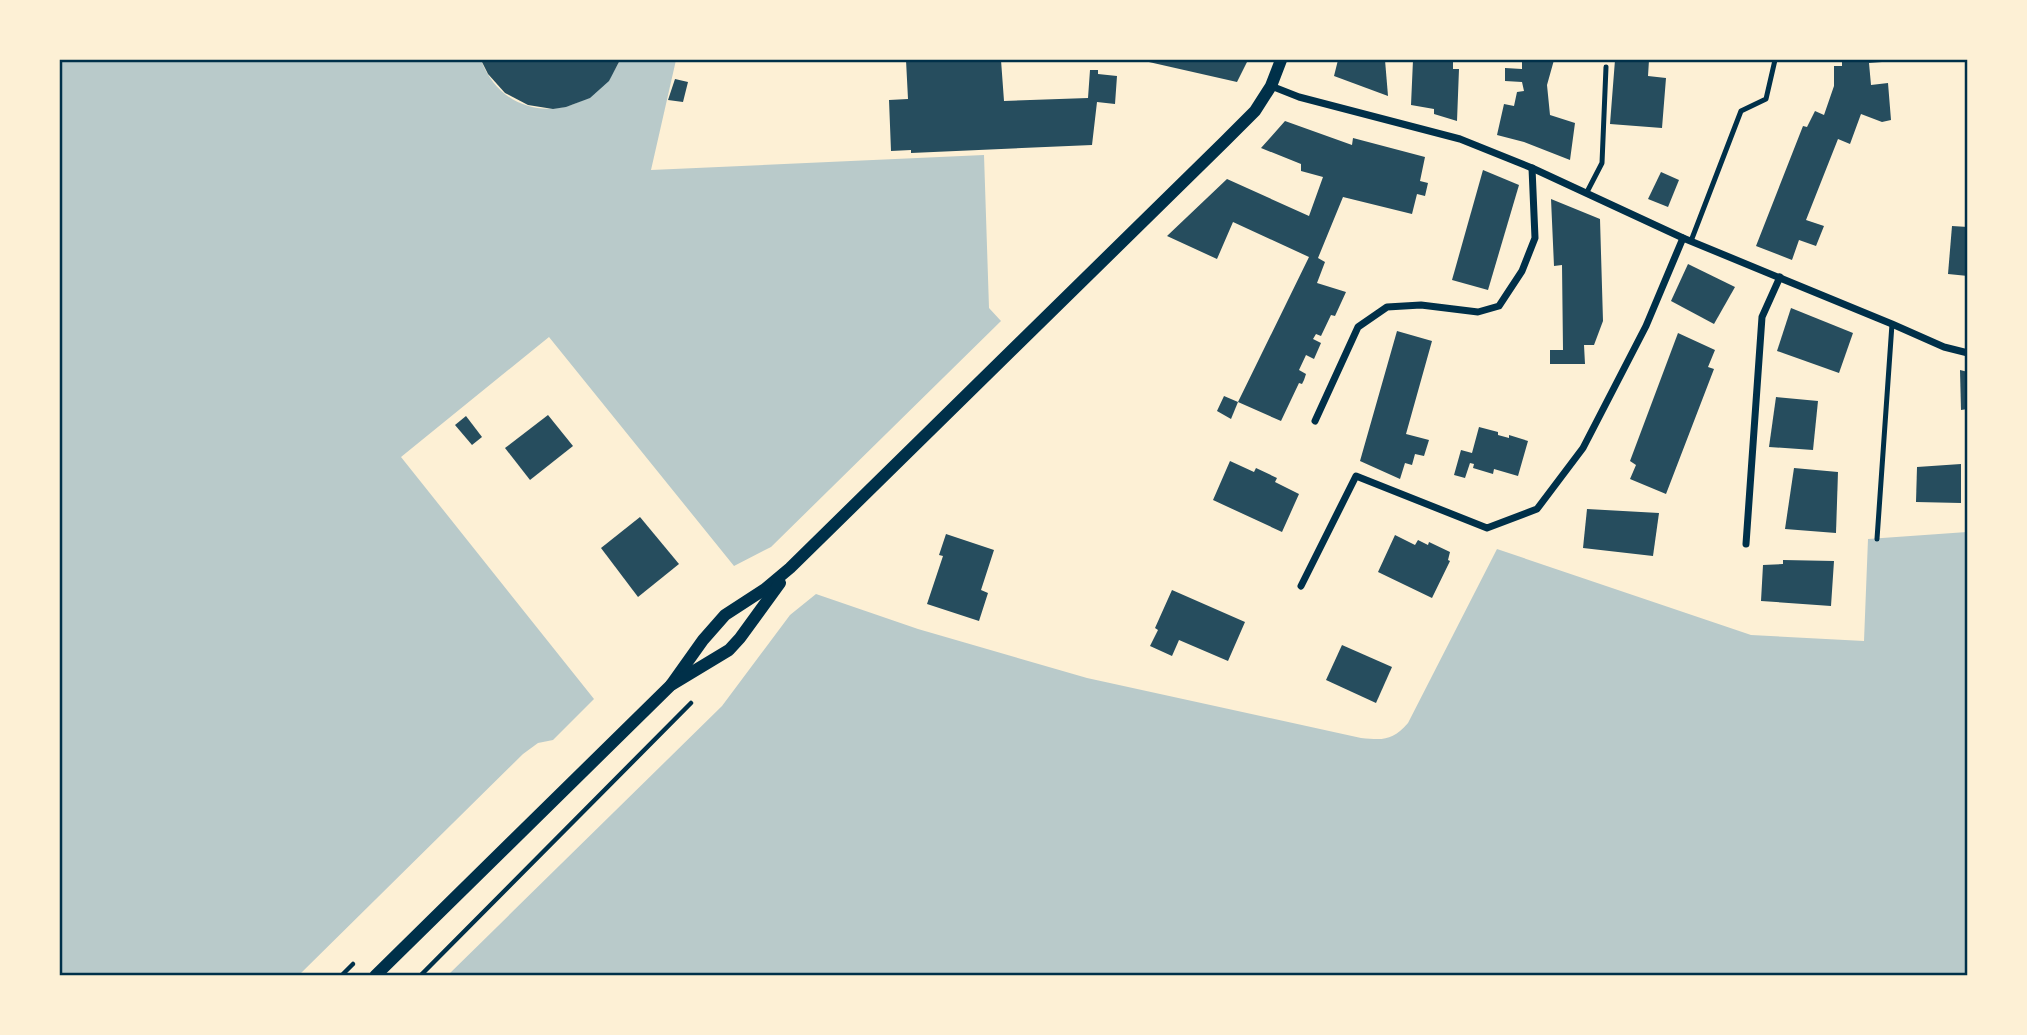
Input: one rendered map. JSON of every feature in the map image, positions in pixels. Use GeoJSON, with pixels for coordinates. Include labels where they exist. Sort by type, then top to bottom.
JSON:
{"type":"FeatureCollection","features":[{"type":"Feature","properties":{"kind":"street"},"geometry":{"type":"LineString","coordinates":[[375,975],[671,685],[703,640],[725,615],[765,589],[790,568],[1255,111],[1271,86],[1281,60]]}},
{"type":"Feature","properties":{"kind":"street"},"geometry":{"type":"LineString","coordinates":[[1271,86],[1299,97],[1460,139],[1587,192],[1683,238],[1944,347],[1968,352]]}},
{"type":"Feature","properties":{"kind":"street"},"geometry":{"type":"LineString","coordinates":[[1315,421],[1359,327],[1387,307],[1421,305],[1478,312],[1499,306],[1522,271],[1535,239],[1532,168]]}},
{"type":"Feature","properties":{"kind":"street"},"geometry":{"type":"LineString","coordinates":[[1301,586],[1356,476],[1487,528],[1537,509],[1583,447],[1646,326],[1683,238]]}},
{"type":"Feature","properties":{"kind":"street"},"geometry":{"type":"LineString","coordinates":[[1746,544],[1762,317],[1780,278]]}},
{"type":"Feature","properties":{"kind":"street"},"geometry":{"type":"LineString","coordinates":[[671,685],[729,650],[790,568]]}},
{"type":"Feature","properties":{"kind":"lane"},"geometry":{"type":"LineString","coordinates":[[1692,241],[1741,111],[1766,99],[1775,60]]}},
{"type":"Feature","properties":{"kind":"lane"},"geometry":{"type":"LineString","coordinates":[[1587,192],[1602,163],[1606,66]]}},
{"type":"Feature","properties":{"kind":"lane"},"geometry":{"type":"LineString","coordinates":[[1877,538],[1892,324]]}},
{"type":"Feature","properties":{"kind":"path"},"geometry":{"type":"LineString","coordinates":[[420,975],[696,699]]}},
{"type":"Feature","properties":{"kind":"shaded area"},"geometry":{"type":"Polygon","coordinates":[[[60,60],[481,60],[493,82],[509,97],[528,106],[549,109],[570,105],[590,96],[607,81],[620,60],[676,60],[651,170],[984,155],[989,308],[1001,321],[771,547],[734,566],[549,337],[401,457],[594,699],[553,740],[538,743],[523,754],[299,975],[60,975],[60,60]]]}},
{"type":"Feature","properties":{"kind":"shaded area"},"geometry":{"type":"Polygon","coordinates":[[[1967,532],[1967,975],[447,976],[722,706],[790,615],[816,594],[918,629],[1087,678],[1361,738],[1382,739],[1397,733],[1408,723],[1497,549],[1751,635],[1864,641],[1868,539],[1967,532]]]}},
{"type":"Feature","properties":{"kind":"building"},"geometry":{"type":"Polygon","coordinates":[[[481,60],[620,60],[609,81],[590,98],[553,109],[528,105],[505,93],[488,74],[481,60]]]}},
{"type":"Feature","properties":{"kind":"building"},"geometry":{"type":"Polygon","coordinates":[[[906,60],[1001,60],[1004,101],[1088,98],[1090,70],[1098,70],[1098,74],[1117,76],[1115,104],[1097,102],[1092,145],[911,153],[911,150],[891,151],[889,100],[908,99],[906,60]]]}},
{"type":"Feature","properties":{"kind":"building"},"geometry":{"type":"Polygon","coordinates":[[[1140,60],[1248,60],[1237,82],[1140,60]]]}},
{"type":"Feature","properties":{"kind":"building"},"geometry":{"type":"Polygon","coordinates":[[[1338,60],[1385,60],[1388,96],[1334,76],[1338,60]]]}},
{"type":"Feature","properties":{"kind":"building"},"geometry":{"type":"Polygon","coordinates":[[[1413,60],[1453,60],[1453,69],[1459,69],[1457,121],[1434,114],[1434,109],[1411,105],[1413,60]]]}},
{"type":"Feature","properties":{"kind":"building"},"geometry":{"type":"Polygon","coordinates":[[[1522,60],[1554,60],[1547,85],[1550,115],[1575,123],[1570,160],[1524,142],[1497,135],[1504,104],[1514,106],[1517,92],[1524,91],[1522,82],[1505,81],[1505,68],[1522,69],[1522,60]]]}},
{"type":"Feature","properties":{"kind":"building"},"geometry":{"type":"Polygon","coordinates":[[[1615,60],[1649,60],[1648,76],[1666,78],[1662,128],[1610,124],[1615,60]]]}},
{"type":"Feature","properties":{"kind":"building"},"geometry":{"type":"Polygon","coordinates":[[[1842,60],[1882,60],[1869,63],[1871,85],[1888,83],[1891,120],[1882,122],[1861,114],[1850,144],[1838,139],[1806,220],[1824,226],[1816,246],[1799,240],[1792,260],[1756,246],[1803,126],[1807,127],[1815,111],[1824,115],[1834,86],[1834,66],[1842,66],[1842,60]]]}},
{"type":"Feature","properties":{"kind":"building"},"geometry":{"type":"Polygon","coordinates":[[[675,79],[688,82],[683,102],[668,100],[675,79]]]}},
{"type":"Feature","properties":{"kind":"building"},"geometry":{"type":"Polygon","coordinates":[[[1285,121],[1352,145],[1353,138],[1425,157],[1420,181],[1428,183],[1425,196],[1417,194],[1412,214],[1343,197],[1318,258],[1325,262],[1317,283],[1346,292],[1335,316],[1331,315],[1321,336],[1316,334],[1313,339],[1321,343],[1314,359],[1306,355],[1299,370],[1306,374],[1304,380],[1302,384],[1299,383],[1281,421],[1238,402],[1309,257],[1233,222],[1217,259],[1167,236],[1227,179],[1309,216],[1323,177],[1301,171],[1301,164],[1261,148],[1285,121]]]}},
{"type":"Feature","properties":{"kind":"building"},"geometry":{"type":"Polygon","coordinates":[[[1483,170],[1519,185],[1488,290],[1452,280],[1483,170]]]}},
{"type":"Feature","properties":{"kind":"building"},"geometry":{"type":"Polygon","coordinates":[[[1661,172],[1679,180],[1668,207],[1648,199],[1661,172]]]}},
{"type":"Feature","properties":{"kind":"building"},"geometry":{"type":"Polygon","coordinates":[[[1551,199],[1600,219],[1603,321],[1594,345],[1584,345],[1585,364],[1550,364],[1550,350],[1563,350],[1562,265],[1554,266],[1551,199]]]}},
{"type":"Feature","properties":{"kind":"building"},"geometry":{"type":"Polygon","coordinates":[[[1952,226],[1968,227],[1968,276],[1948,274],[1952,226]]]}},
{"type":"Feature","properties":{"kind":"building"},"geometry":{"type":"Polygon","coordinates":[[[1688,264],[1735,287],[1714,324],[1671,301],[1688,264]]]}},
{"type":"Feature","properties":{"kind":"building"},"geometry":{"type":"Polygon","coordinates":[[[1791,308],[1853,333],[1839,373],[1777,351],[1791,308]]]}},
{"type":"Feature","properties":{"kind":"building"},"geometry":{"type":"Polygon","coordinates":[[[1397,331],[1432,341],[1406,434],[1429,440],[1424,456],[1415,454],[1412,465],[1405,463],[1400,479],[1360,461],[1397,331]]]}},
{"type":"Feature","properties":{"kind":"building"},"geometry":{"type":"Polygon","coordinates":[[[1678,333],[1715,350],[1708,367],[1714,369],[1666,494],[1630,479],[1636,465],[1630,461],[1678,333]]]}},
{"type":"Feature","properties":{"kind":"building"},"geometry":{"type":"Polygon","coordinates":[[[1960,370],[1968,372],[1968,409],[1961,410],[1960,370]]]}},
{"type":"Feature","properties":{"kind":"building"},"geometry":{"type":"Polygon","coordinates":[[[1224,396],[1238,402],[1231,419],[1217,411],[1224,396]]]}},
{"type":"Feature","properties":{"kind":"building"},"geometry":{"type":"Polygon","coordinates":[[[1776,397],[1818,401],[1813,450],[1769,447],[1776,397]]]}},
{"type":"Feature","properties":{"kind":"building"},"geometry":{"type":"Polygon","coordinates":[[[548,415],[573,446],[530,480],[505,448],[548,415]]]}},
{"type":"Feature","properties":{"kind":"building"},"geometry":{"type":"Polygon","coordinates":[[[466,416],[482,437],[472,445],[455,425],[466,416]]]}},
{"type":"Feature","properties":{"kind":"building"},"geometry":{"type":"Polygon","coordinates":[[[1479,427],[1498,432],[1498,435],[1509,438],[1509,435],[1528,441],[1518,476],[1494,469],[1493,474],[1473,468],[1474,464],[1470,463],[1465,478],[1454,475],[1461,450],[1472,453],[1479,427]]]}},
{"type":"Feature","properties":{"kind":"building"},"geometry":{"type":"Polygon","coordinates":[[[1230,461],[1254,472],[1256,468],[1277,478],[1275,482],[1299,494],[1282,532],[1213,500],[1230,461]]]}},
{"type":"Feature","properties":{"kind":"building"},"geometry":{"type":"Polygon","coordinates":[[[1961,464],[1961,503],[1916,502],[1917,467],[1961,464]]]}},
{"type":"Feature","properties":{"kind":"building"},"geometry":{"type":"Polygon","coordinates":[[[1794,468],[1838,472],[1836,533],[1785,529],[1794,468]]]}},
{"type":"Feature","properties":{"kind":"building"},"geometry":{"type":"Polygon","coordinates":[[[1587,509],[1659,513],[1653,556],[1583,548],[1587,509]]]}},
{"type":"Feature","properties":{"kind":"building"},"geometry":{"type":"Polygon","coordinates":[[[640,517],[679,564],[638,597],[601,548],[640,517]]]}},
{"type":"Feature","properties":{"kind":"building"},"geometry":{"type":"Polygon","coordinates":[[[946,534],[994,550],[981,590],[988,593],[979,621],[927,604],[943,556],[939,555],[946,534]]]}},
{"type":"Feature","properties":{"kind":"building"},"geometry":{"type":"Polygon","coordinates":[[[1395,535],[1415,545],[1418,540],[1428,545],[1429,542],[1450,552],[1450,561],[1432,598],[1378,572],[1395,535]]]}},
{"type":"Feature","properties":{"kind":"building"},"geometry":{"type":"Polygon","coordinates":[[[1783,560],[1834,561],[1831,606],[1761,601],[1763,565],[1783,564],[1783,560]]]}},
{"type":"Feature","properties":{"kind":"building"},"geometry":{"type":"Polygon","coordinates":[[[1172,590],[1245,622],[1228,661],[1179,640],[1172,656],[1150,646],[1172,590]]]}},
{"type":"Feature","properties":{"kind":"building"},"geometry":{"type":"Polygon","coordinates":[[[1342,645],[1392,667],[1376,703],[1326,680],[1342,645]]]}}]}
